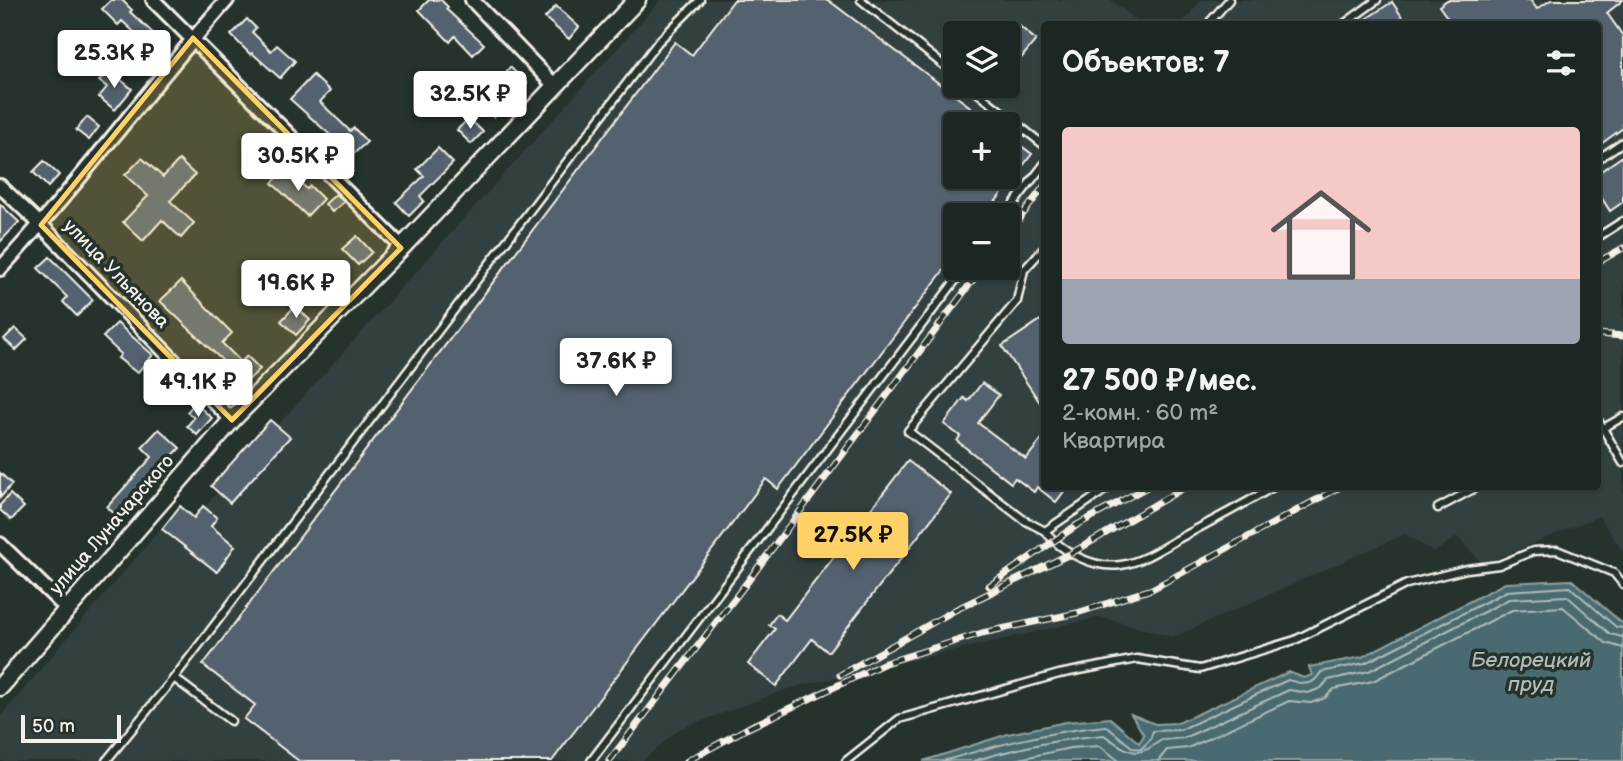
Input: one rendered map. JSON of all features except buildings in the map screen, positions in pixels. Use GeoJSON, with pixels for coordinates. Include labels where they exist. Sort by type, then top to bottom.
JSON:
{"type":"FeatureCollection","features":[{"type":"Feature","properties":{"kind":"street"},"geometry":{"type":"LineString","coordinates":[[153,0],[402,247]]}},
{"type":"Feature","properties":{"kind":"street"},"geometry":{"type":"LineString","coordinates":[[0,269],[41,225],[227,0]]}},
{"type":"Feature","properties":{"kind":"street"},"geometry":{"type":"LineString","coordinates":[[472,0],[555,86]]}},
{"type":"Feature","properties":{"kind":"street","name":"улица Луначарского"},"geometry":{"type":"LineString","coordinates":[[0,687],[232,420],[402,247],[637,0]]}},
{"type":"Feature","properties":{"kind":"street","name":"улица Ульянова"},"geometry":{"type":"LineString","coordinates":[[0,186],[232,420]]}},
{"type":"Feature","properties":{"kind":"street"},"geometry":{"type":"LineString","coordinates":[[0,544],[67,609]]}},
{"type":"Feature","properties":{"kind":"lane"},"geometry":{"type":"LineString","coordinates":[[106,761],[174,678],[658,42],[700,0]]}},
{"type":"Feature","properties":{"kind":"lane"},"geometry":{"type":"LineString","coordinates":[[861,0],[943,65]]}},
{"type":"Feature","properties":{"kind":"lane"},"geometry":{"type":"LineString","coordinates":[[1211,21],[1229,0]]}},
{"type":"Feature","properties":{"kind":"lane"},"geometry":{"type":"LineString","coordinates":[[1348,21],[1377,0]]}},
{"type":"Feature","properties":{"kind":"lane"},"geometry":{"type":"LineString","coordinates":[[984,98],[1041,143]]}},
{"type":"Feature","properties":{"kind":"lane"},"geometry":{"type":"LineString","coordinates":[[1601,157],[1623,142]]}},
{"type":"Feature","properties":{"kind":"lane"},"geometry":{"type":"LineString","coordinates":[[1014,203],[1041,168]]}},
{"type":"Feature","properties":{"kind":"lane"},"geometry":{"type":"LineString","coordinates":[[1601,235],[1623,221]]}},
{"type":"Feature","properties":{"kind":"lane"},"geometry":{"type":"LineString","coordinates":[[1041,251],[1024,270],[1017,301],[908,431],[1024,520],[1045,531],[1070,554],[1094,563],[1121,565],[1150,555],[1268,490]]}},
{"type":"Feature","properties":{"kind":"lane"},"geometry":{"type":"LineString","coordinates":[[591,761],[956,280]]}},
{"type":"Feature","properties":{"kind":"lane"},"geometry":{"type":"LineString","coordinates":[[1623,417],[1601,430],[1623,463]]}},
{"type":"Feature","properties":{"kind":"lane"},"geometry":{"type":"LineString","coordinates":[[1045,531],[1105,490]]}},
{"type":"Feature","properties":{"kind":"lane"},"geometry":{"type":"LineString","coordinates":[[1438,508],[1472,490]]}},
{"type":"Feature","properties":{"kind":"lane"},"geometry":{"type":"LineString","coordinates":[[846,761],[900,719],[1059,674],[1137,659],[1200,668],[1295,640],[1407,584],[1467,569],[1499,565],[1533,551],[1557,550],[1614,573],[1623,584]]}},
{"type":"Feature","properties":{"kind":"lane"},"geometry":{"type":"LineString","coordinates":[[174,678],[231,722]]}},
{"type":"Feature","properties":{"kind":"highlighted area"},"geometry":{"type":"Polygon","coordinates":[[[193,38],[401,248],[232,420],[41,225],[193,38]]]}},
{"type":"Feature","properties":{"kind":"shaded area"},"geometry":{"type":"Polygon","coordinates":[[[661,0],[1111,0],[1137,21],[1041,21],[1041,490],[1601,490],[1601,21],[1184,21],[1201,0],[1623,0],[1623,551],[1599,516],[1483,564],[1457,537],[1434,552],[1405,534],[1173,637],[1100,617],[790,688],[679,729],[642,761],[0,761],[0,717],[181,505],[196,516],[661,0]]]}},
{"type":"Feature","properties":{"kind":"water","name":"Белорецкий пруд"},"geometry":{"type":"Polygon","coordinates":[[[1572,580],[1623,624],[1623,761],[923,761],[1008,734],[1066,722],[1110,718],[1139,743],[1144,735],[1131,714],[1155,724],[1178,723],[1289,672],[1304,678],[1312,675],[1309,667],[1362,657],[1505,583],[1572,580]]]}},
{"type":"Feature","properties":{"kind":"railway"},"geometry":{"type":"LineString","coordinates":[[1020,218],[1041,190]]}},
{"type":"Feature","properties":{"kind":"railway"},"geometry":{"type":"LineString","coordinates":[[1601,260],[1623,248]]}},
{"type":"Feature","properties":{"kind":"railway"},"geometry":{"type":"LineString","coordinates":[[609,761],[748,581],[973,280]]}},
{"type":"Feature","properties":{"kind":"railway"},"geometry":{"type":"LineString","coordinates":[[1601,334],[1623,336]]}},
{"type":"Feature","properties":{"kind":"railway"},"geometry":{"type":"LineString","coordinates":[[989,586],[1077,525],[1142,490]]}},
{"type":"Feature","properties":{"kind":"railway"},"geometry":{"type":"LineString","coordinates":[[840,675],[955,610],[1070,554],[1180,490]]}},
{"type":"Feature","properties":{"kind":"railway"},"geometry":{"type":"LineString","coordinates":[[748,728],[885,663],[982,633],[1077,613],[1152,589],[1335,490]]}},
{"type":"Feature","properties":{"kind":"railway"},"geometry":{"type":"LineString","coordinates":[[687,761],[755,724]]}}]}
